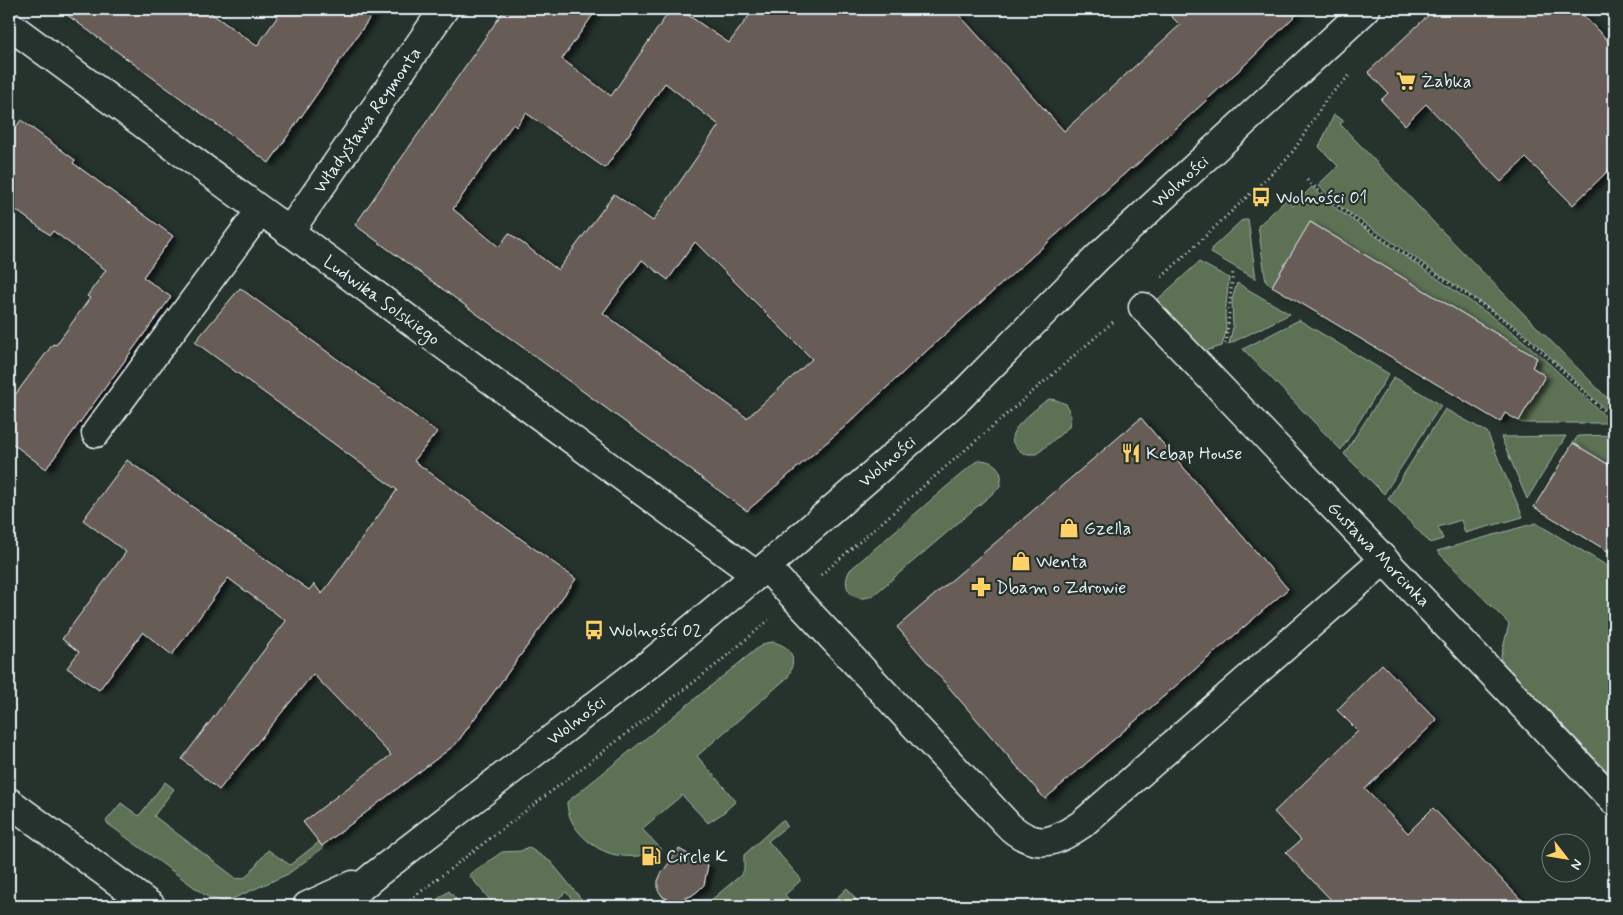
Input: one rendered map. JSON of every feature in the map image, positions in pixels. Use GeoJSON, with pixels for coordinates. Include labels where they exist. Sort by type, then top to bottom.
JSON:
{"type":"FeatureCollection","features":[{"type":"Feature","properties":{"kind":"street","name":"Władysława Reymonta"},"geometry":{"type":"LineString","coordinates":[[289,232],[444,9]]}},
{"type":"Feature","properties":{"kind":"street","name":"Wolności"},"geometry":{"type":"LineString","coordinates":[[338,906],[375,875],[652,661],[761,571],[958,398],[1098,257],[1366,9]]}},
{"type":"Feature","properties":{"kind":"street","name":"Ludwika Solskiego"},"geometry":{"type":"LineString","coordinates":[[9,25],[289,232],[761,571],[1010,827],[1020,836],[1034,842],[1045,842],[1058,838],[1082,824],[1384,560]]}},
{"type":"Feature","properties":{"kind":"street"},"geometry":{"type":"LineString","coordinates":[[96,433],[260,210]]}},
{"type":"Feature","properties":{"kind":"street","name":"Gustawa Morcinka"},"geometry":{"type":"LineString","coordinates":[[1132,311],[1384,560],[1614,801]]}},
{"type":"Feature","properties":{"kind":"street"},"geometry":{"type":"LineString","coordinates":[[9,802],[151,906]]}},
{"type":"Feature","properties":{"kind":"street","name":"Wolności"},"geometry":{"type":"LineString","coordinates":[[307,906],[375,875]]}},
{"type":"Feature","properties":{"kind":"path"},"geometry":{"type":"LineString","coordinates":[[1156,282],[1287,159],[1327,98],[1352,72]]}},
{"type":"Feature","properties":{"kind":"path"},"geometry":{"type":"LineString","coordinates":[[1307,180],[1341,210],[1507,323],[1537,348],[1614,421]]}},
{"type":"Feature","properties":{"kind":"path"},"geometry":{"type":"LineString","coordinates":[[1228,351],[1226,343],[1229,331],[1233,272]]}},
{"type":"Feature","properties":{"kind":"path"},"geometry":{"type":"LineString","coordinates":[[821,575],[1132,311]]}},
{"type":"Feature","properties":{"kind":"path"},"geometry":{"type":"LineString","coordinates":[[402,906],[708,671],[772,618]]}},
{"type":"Feature","properties":{"kind":"green space"},"geometry":{"type":"Polygon","coordinates":[[[1334,115],[1344,121],[1340,124],[1439,228],[1614,405],[1614,418],[1541,348],[1515,326],[1341,207],[1318,185],[1338,166],[1319,147],[1334,115]]]}},
{"type":"Feature","properties":{"kind":"green space"},"geometry":{"type":"Polygon","coordinates":[[[1312,187],[1338,210],[1509,329],[1554,368],[1612,423],[1522,423],[1519,421],[1545,376],[1532,367],[1537,358],[1311,222],[1272,286],[1266,282],[1258,226],[1286,200],[1293,206],[1312,187]]]}},
{"type":"Feature","properties":{"kind":"green space"},"geometry":{"type":"Polygon","coordinates":[[[1248,219],[1256,279],[1211,253],[1212,248],[1241,221],[1248,219]]]}},
{"type":"Feature","properties":{"kind":"green space"},"geometry":{"type":"Polygon","coordinates":[[[1199,262],[1229,278],[1225,314],[1226,331],[1222,346],[1205,351],[1157,300],[1199,262]]]}},
{"type":"Feature","properties":{"kind":"green space"},"geometry":{"type":"Polygon","coordinates":[[[1237,283],[1290,314],[1229,344],[1233,327],[1232,300],[1237,283]]]}},
{"type":"Feature","properties":{"kind":"green space"},"geometry":{"type":"Polygon","coordinates":[[[1299,320],[1389,374],[1341,450],[1243,349],[1299,320]]]}},
{"type":"Feature","properties":{"kind":"green space"},"geometry":{"type":"Polygon","coordinates":[[[1394,377],[1441,405],[1384,494],[1344,454],[1394,377]]]}},
{"type":"Feature","properties":{"kind":"green space"},"geometry":{"type":"Polygon","coordinates":[[[1049,399],[1066,404],[1071,416],[1069,427],[1037,454],[1025,454],[1018,449],[1012,439],[1015,429],[1024,419],[1049,399]]]}},
{"type":"Feature","properties":{"kind":"green space"},"geometry":{"type":"Polygon","coordinates":[[[1445,409],[1487,432],[1523,517],[1465,533],[1461,520],[1438,527],[1443,539],[1430,543],[1388,499],[1445,409]]]}},
{"type":"Feature","properties":{"kind":"green space"},"geometry":{"type":"Polygon","coordinates":[[[1614,435],[1614,468],[1573,443],[1578,436],[1614,435]]]}},
{"type":"Feature","properties":{"kind":"green space"},"geometry":{"type":"Polygon","coordinates":[[[1566,436],[1527,499],[1501,437],[1566,436]]]}},
{"type":"Feature","properties":{"kind":"green space"},"geometry":{"type":"Polygon","coordinates":[[[979,460],[990,462],[998,468],[1001,477],[999,488],[876,593],[863,598],[852,594],[846,584],[850,570],[979,460]]]}},
{"type":"Feature","properties":{"kind":"green space"},"geometry":{"type":"Polygon","coordinates":[[[1536,523],[1614,570],[1614,778],[1500,660],[1509,624],[1437,551],[1536,523]]]}},
{"type":"Feature","properties":{"kind":"green space"},"geometry":{"type":"Polygon","coordinates":[[[773,642],[785,647],[791,655],[792,665],[788,677],[697,756],[736,801],[708,823],[682,795],[642,829],[662,850],[651,854],[639,856],[616,855],[590,843],[571,820],[567,802],[759,647],[773,642]]]}},
{"type":"Feature","properties":{"kind":"green space"},"geometry":{"type":"Polygon","coordinates":[[[165,782],[174,789],[154,816],[237,879],[246,877],[268,850],[290,865],[319,842],[323,848],[288,874],[230,900],[223,901],[209,898],[106,821],[121,803],[139,816],[165,782]]]}},
{"type":"Feature","properties":{"kind":"green space"},"geometry":{"type":"Polygon","coordinates":[[[781,821],[784,821],[787,826],[768,841],[801,879],[785,895],[795,906],[704,906],[741,875],[744,870],[744,855],[781,821]]]}},
{"type":"Feature","properties":{"kind":"green space"},"geometry":{"type":"Polygon","coordinates":[[[528,847],[551,862],[587,906],[578,906],[566,892],[549,906],[495,906],[469,875],[502,852],[521,851],[528,847]]]}},
{"type":"Feature","properties":{"kind":"green space"},"geometry":{"type":"Polygon","coordinates":[[[847,888],[861,906],[828,906],[847,888]]]}},
{"type":"Feature","properties":{"kind":"green space"},"geometry":{"type":"Polygon","coordinates":[[[449,891],[462,906],[428,906],[449,891]]]}},
{"type":"Feature","properties":{"kind":"building"},"geometry":{"type":"Polygon","coordinates":[[[59,9],[205,9],[257,46],[283,9],[376,9],[269,163],[59,9]]]}},
{"type":"Feature","properties":{"kind":"building"},"geometry":{"type":"Polygon","coordinates":[[[505,9],[597,9],[562,59],[611,96],[671,9],[679,9],[729,43],[754,9],[954,9],[1064,131],[1180,25],[1164,9],[1302,9],[1249,61],[1132,169],[912,364],[848,424],[747,511],[355,225],[505,9]],[[665,83],[605,168],[526,113],[516,127],[513,124],[453,209],[499,247],[509,233],[558,270],[614,194],[653,221],[719,125],[665,83]],[[695,242],[668,280],[642,260],[603,313],[747,418],[812,359],[695,242]]]}},
{"type":"Feature","properties":{"kind":"building"},"geometry":{"type":"Polygon","coordinates":[[[1435,9],[1577,9],[1614,47],[1614,165],[1573,205],[1526,158],[1501,182],[1426,104],[1405,125],[1381,100],[1388,93],[1368,72],[1435,9]]]}},
{"type":"Feature","properties":{"kind":"building"},"geometry":{"type":"Polygon","coordinates":[[[21,120],[75,160],[73,163],[173,236],[143,277],[171,297],[46,469],[9,441],[9,403],[53,344],[56,345],[90,298],[87,296],[106,270],[53,231],[50,235],[9,205],[9,137],[21,120]]]}},
{"type":"Feature","properties":{"kind":"building"},"geometry":{"type":"Polygon","coordinates":[[[1310,222],[1537,358],[1532,367],[1545,376],[1519,421],[1505,413],[1500,422],[1272,286],[1310,222]]]}},
{"type":"Feature","properties":{"kind":"building"},"geometry":{"type":"Polygon","coordinates":[[[240,288],[437,432],[414,461],[576,579],[456,744],[322,846],[303,822],[391,755],[313,674],[219,790],[182,759],[286,621],[228,578],[172,655],[143,632],[99,690],[67,668],[79,652],[62,639],[126,552],[83,520],[127,460],[309,590],[314,584],[322,594],[397,490],[195,342],[240,288]]]}},
{"type":"Feature","properties":{"kind":"building"},"geometry":{"type":"Polygon","coordinates":[[[1141,418],[1288,589],[1045,799],[897,627],[1141,418]]]}},
{"type":"Feature","properties":{"kind":"building"},"geometry":{"type":"Polygon","coordinates":[[[1573,443],[1614,468],[1614,555],[1534,507],[1573,443]]]}},
{"type":"Feature","properties":{"kind":"building"},"geometry":{"type":"Polygon","coordinates":[[[1382,664],[1437,720],[1365,789],[1408,833],[1433,808],[1527,906],[1337,906],[1286,853],[1301,840],[1274,812],[1358,731],[1337,710],[1382,664]]]}},
{"type":"Feature","properties":{"kind":"building"},"geometry":{"type":"Polygon","coordinates":[[[679,849],[708,865],[704,885],[698,891],[680,900],[670,900],[663,897],[658,890],[658,881],[679,849]]]}},
{"type":"Feature","properties":{"kind":"place","name":"Żabka"},"geometry":{"type":"Point","coordinates":[1406,81]}},
{"type":"Feature","properties":{"kind":"place","name":"Wolności 01"},"geometry":{"type":"Point","coordinates":[1261,197]}},
{"type":"Feature","properties":{"kind":"place","name":"Kebap House"},"geometry":{"type":"Point","coordinates":[1131,453]}},
{"type":"Feature","properties":{"kind":"place","name":"Gzella"},"geometry":{"type":"Point","coordinates":[1069,528]}},
{"type":"Feature","properties":{"kind":"place","name":"Wenta"},"geometry":{"type":"Point","coordinates":[1021,561]}},
{"type":"Feature","properties":{"kind":"place","name":"Dbam o Zdrowie"},"geometry":{"type":"Point","coordinates":[981,587]}},
{"type":"Feature","properties":{"kind":"place","name":"Wolności 02"},"geometry":{"type":"Point","coordinates":[594,630]}},
{"type":"Feature","properties":{"kind":"place","name":"Circle K"},"geometry":{"type":"Point","coordinates":[651,856]}}]}
